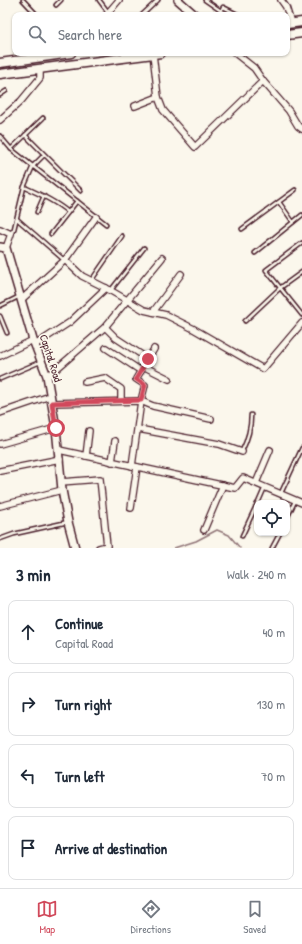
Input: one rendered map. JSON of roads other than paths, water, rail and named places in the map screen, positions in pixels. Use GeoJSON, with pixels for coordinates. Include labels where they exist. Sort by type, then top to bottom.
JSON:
{"type":"FeatureCollection","features":[{"type":"Feature","properties":{"kind":"main road"},"geometry":{"type":"LineString","coordinates":[[290,23],[302,22]]}},
{"type":"Feature","properties":{"kind":"main road"},"geometry":{"type":"LineString","coordinates":[[290,35],[302,33]]}},
{"type":"Feature","properties":{"kind":"main road"},"geometry":{"type":"LineString","coordinates":[[0,63],[41,56]]}},
{"type":"Feature","properties":{"kind":"main road"},"geometry":{"type":"LineString","coordinates":[[0,74],[40,69],[112,56]]}},
{"type":"Feature","properties":{"kind":"street"},"geometry":{"type":"LineString","coordinates":[[109,12],[119,0]]}},
{"type":"Feature","properties":{"kind":"street"},"geometry":{"type":"LineString","coordinates":[[178,0],[192,12]]}},
{"type":"Feature","properties":{"kind":"street"},"geometry":{"type":"LineString","coordinates":[[281,0],[286,7],[287,12]]}},
{"type":"Feature","properties":{"kind":"street"},"geometry":{"type":"LineString","coordinates":[[157,56],[158,98],[163,110],[195,147],[263,82]]}},
{"type":"Feature","properties":{"kind":"street"},"geometry":{"type":"LineString","coordinates":[[239,56],[254,68],[263,82],[289,111],[298,126],[302,129]]}},
{"type":"Feature","properties":{"kind":"street"},"geometry":{"type":"LineString","coordinates":[[0,120],[21,101],[40,78],[40,69]]}},
{"type":"Feature","properties":{"kind":"street"},"geometry":{"type":"LineString","coordinates":[[135,106],[158,98]]}},
{"type":"Feature","properties":{"kind":"street"},"geometry":{"type":"LineString","coordinates":[[20,298],[65,260],[96,217]]}},
{"type":"Feature","properties":{"kind":"street"},"geometry":{"type":"LineString","coordinates":[[0,229],[11,234],[3,247]]}},
{"type":"Feature","properties":{"kind":"street","name":"Capital Road"},"geometry":{"type":"LineString","coordinates":[[3,247],[34,342],[47,376],[59,450],[62,490],[68,522],[76,548]]}},
{"type":"Feature","properties":{"kind":"street"},"geometry":{"type":"LineString","coordinates":[[47,376],[105,328],[162,258]]}},
{"type":"Feature","properties":{"kind":"street"},"geometry":{"type":"LineString","coordinates":[[65,260],[82,276],[144,310],[166,315],[192,328],[263,369],[302,324]]}},
{"type":"Feature","properties":{"kind":"street"},"geometry":{"type":"LineString","coordinates":[[153,312],[181,274]]}},
{"type":"Feature","properties":{"kind":"street"},"geometry":{"type":"LineString","coordinates":[[0,356],[34,342],[70,322],[108,289]]}},
{"type":"Feature","properties":{"kind":"street"},"geometry":{"type":"LineString","coordinates":[[105,328],[116,338],[148,359]]}},
{"type":"Feature","properties":{"kind":"street"},"geometry":{"type":"LineString","coordinates":[[106,348],[142,369],[168,379]]}},
{"type":"Feature","properties":{"kind":"street"},"geometry":{"type":"LineString","coordinates":[[131,508],[141,400],[145,385],[136,379],[154,349]]}},
{"type":"Feature","properties":{"kind":"street"},"geometry":{"type":"LineString","coordinates":[[85,382],[106,378],[121,389],[121,401]]}},
{"type":"Feature","properties":{"kind":"street"},"geometry":{"type":"LineString","coordinates":[[0,413],[51,400],[141,400],[153,406],[211,419]]}},
{"type":"Feature","properties":{"kind":"street"},"geometry":{"type":"LineString","coordinates":[[0,444],[56,428]]}},
{"type":"Feature","properties":{"kind":"street"},"geometry":{"type":"LineString","coordinates":[[138,429],[219,444],[242,452]]}},
{"type":"Feature","properties":{"kind":"street"},"geometry":{"type":"LineString","coordinates":[[86,456],[89,431]]}},
{"type":"Feature","properties":{"kind":"street"},"geometry":{"type":"LineString","coordinates":[[112,462],[115,441]]}},
{"type":"Feature","properties":{"kind":"street"},"geometry":{"type":"LineString","coordinates":[[59,450],[235,488],[243,478],[302,503]]}},
{"type":"Feature","properties":{"kind":"street"},"geometry":{"type":"LineString","coordinates":[[256,483],[270,450]]}},
{"type":"Feature","properties":{"kind":"street"},"geometry":{"type":"LineString","coordinates":[[0,471],[60,459]]}},
{"type":"Feature","properties":{"kind":"street"},"geometry":{"type":"LineString","coordinates":[[61,482],[100,479],[107,546],[99,548]]}},
{"type":"Feature","properties":{"kind":"street"},"geometry":{"type":"LineString","coordinates":[[204,530],[223,485]]}},
{"type":"Feature","properties":{"kind":"street"},"geometry":{"type":"LineString","coordinates":[[0,506],[62,490]]}},
{"type":"Feature","properties":{"kind":"lane"},"geometry":{"type":"LineString","coordinates":[[23,0],[34,12]]}},
{"type":"Feature","properties":{"kind":"lane"},"geometry":{"type":"LineString","coordinates":[[56,5],[61,0]]}},
{"type":"Feature","properties":{"kind":"lane"},"geometry":{"type":"LineString","coordinates":[[99,0],[106,12]]}},
{"type":"Feature","properties":{"kind":"lane"},"geometry":{"type":"LineString","coordinates":[[145,12],[158,0]]}},
{"type":"Feature","properties":{"kind":"lane"},"geometry":{"type":"LineString","coordinates":[[205,0],[221,11],[223,7],[233,12]]}},
{"type":"Feature","properties":{"kind":"lane"},"geometry":{"type":"LineString","coordinates":[[0,95],[6,91]]}},
{"type":"Feature","properties":{"kind":"lane"},"geometry":{"type":"LineString","coordinates":[[11,148],[43,118]]}},
{"type":"Feature","properties":{"kind":"lane"},"geometry":{"type":"LineString","coordinates":[[25,135],[80,191]]}},
{"type":"Feature","properties":{"kind":"lane"},"geometry":{"type":"LineString","coordinates":[[0,136],[11,148],[106,224]]}},
{"type":"Feature","properties":{"kind":"lane"},"geometry":{"type":"LineString","coordinates":[[11,234],[17,219],[24,187],[33,166],[44,155]]}},
{"type":"Feature","properties":{"kind":"lane"},"geometry":{"type":"LineString","coordinates":[[24,187],[59,204],[68,212]]}},
{"type":"Feature","properties":{"kind":"lane"},"geometry":{"type":"LineString","coordinates":[[242,229],[294,190]]}},
{"type":"Feature","properties":{"kind":"lane"},"geometry":{"type":"LineString","coordinates":[[37,212],[44,196]]}},
{"type":"Feature","properties":{"kind":"lane"},"geometry":{"type":"LineString","coordinates":[[51,234],[77,201]]}},
{"type":"Feature","properties":{"kind":"lane"},"geometry":{"type":"LineString","coordinates":[[279,202],[293,222]]}},
{"type":"Feature","properties":{"kind":"lane"},"geometry":{"type":"LineString","coordinates":[[255,253],[302,215]]}},
{"type":"Feature","properties":{"kind":"lane"},"geometry":{"type":"LineString","coordinates":[[17,219],[65,260]]}},
{"type":"Feature","properties":{"kind":"lane"},"geometry":{"type":"LineString","coordinates":[[92,281],[122,236]]}},
{"type":"Feature","properties":{"kind":"lane"},"geometry":{"type":"LineString","coordinates":[[302,242],[266,270],[302,315]]}},
{"type":"Feature","properties":{"kind":"lane"},"geometry":{"type":"LineString","coordinates":[[108,289],[144,248]]}},
{"type":"Feature","properties":{"kind":"lane"},"geometry":{"type":"LineString","coordinates":[[245,321],[280,288],[302,272]]}},
{"type":"Feature","properties":{"kind":"lane"},"geometry":{"type":"LineString","coordinates":[[0,306],[20,298]]}},
{"type":"Feature","properties":{"kind":"lane"},"geometry":{"type":"LineString","coordinates":[[0,316],[8,333]]}},
{"type":"Feature","properties":{"kind":"lane"},"geometry":{"type":"LineString","coordinates":[[0,379],[41,362]]}},
{"type":"Feature","properties":{"kind":"lane"},"geometry":{"type":"LineString","coordinates":[[242,452],[248,439],[251,427],[251,415]]}},
{"type":"Feature","properties":{"kind":"lane"},"geometry":{"type":"LineString","coordinates":[[281,494],[302,448]]}},
{"type":"Feature","properties":{"kind":"lane"},"geometry":{"type":"LineString","coordinates":[[259,500],[265,487]]}},
{"type":"Feature","properties":{"kind":"lane"},"geometry":{"type":"LineString","coordinates":[[290,512],[296,500]]}},
{"type":"Feature","properties":{"kind":"lane"},"geometry":{"type":"LineString","coordinates":[[242,536],[254,510]]}},
{"type":"Feature","properties":{"kind":"lane"},"geometry":{"type":"LineString","coordinates":[[0,539],[14,534],[68,522]]}},
{"type":"Feature","properties":{"kind":"lane"},"geometry":{"type":"LineString","coordinates":[[272,548],[278,536]]}},
{"type":"Feature","properties":{"kind":"waterway"},"geometry":{"type":"LineString","coordinates":[[174,548],[196,541],[217,530],[229,535],[240,548]]}}]}
